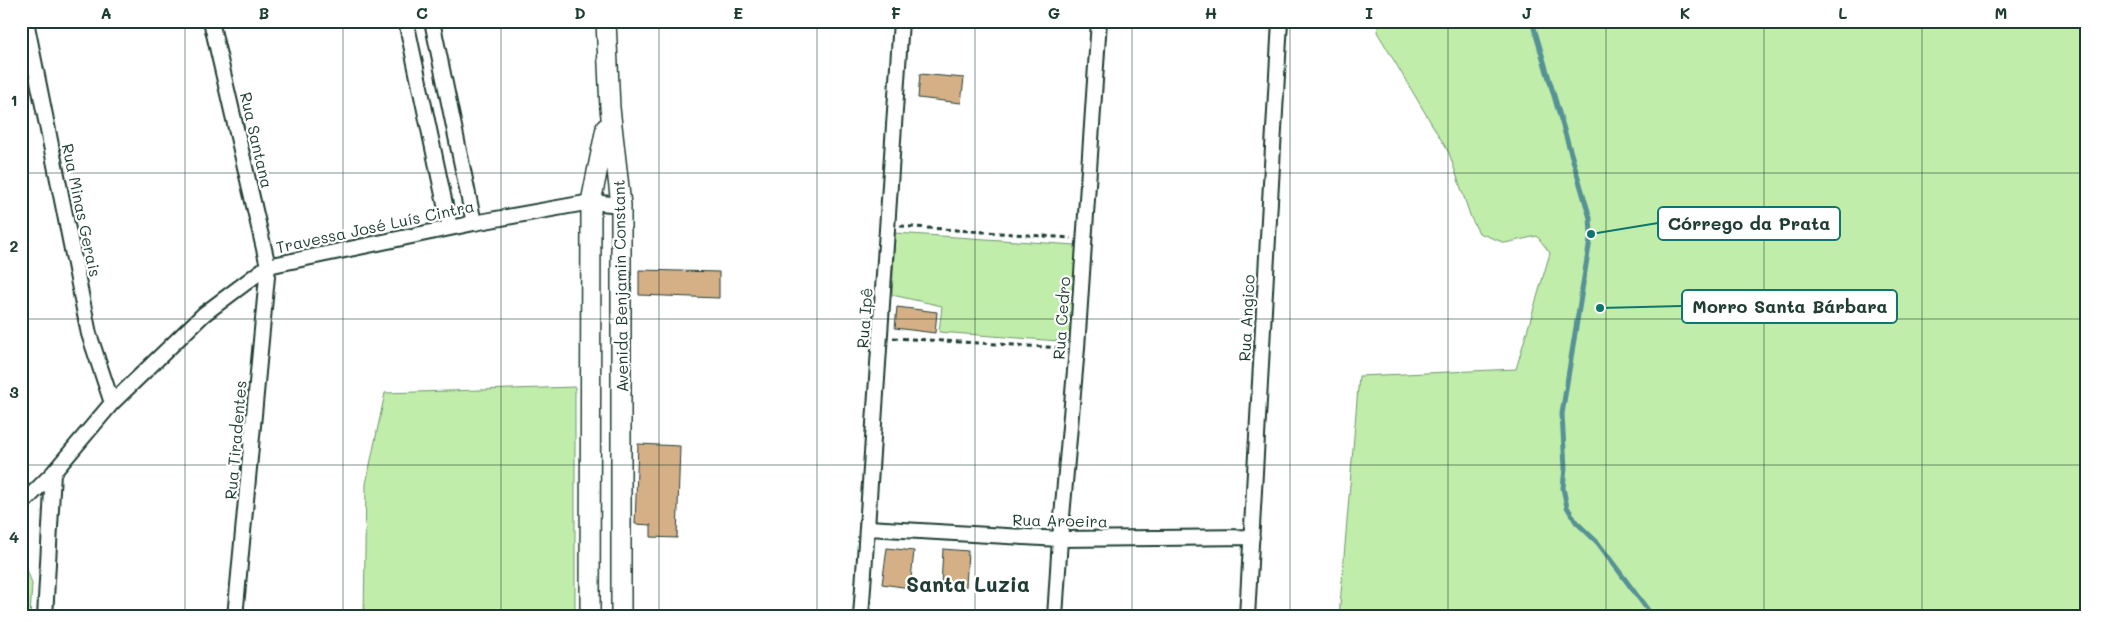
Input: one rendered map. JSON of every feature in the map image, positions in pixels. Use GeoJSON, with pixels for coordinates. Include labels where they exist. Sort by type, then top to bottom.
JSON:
{"type":"FeatureCollection","features":[{"type":"Feature","properties":{"kind":"street","name":"Rua Minas Gerais"},"geometry":{"type":"LineString","coordinates":[[26,21],[89,334],[112,403]]}},
{"type":"Feature","properties":{"kind":"street","name":"Rua Santana"},"geometry":{"type":"LineString","coordinates":[[211,21],[268,266]]}},
{"type":"Feature","properties":{"kind":"street"},"geometry":{"type":"LineString","coordinates":[[406,21],[450,228]]}},
{"type":"Feature","properties":{"kind":"street"},"geometry":{"type":"LineString","coordinates":[[432,21],[474,223]]}},
{"type":"Feature","properties":{"kind":"street"},"geometry":{"type":"LineString","coordinates":[[606,21],[610,108]]}},
{"type":"Feature","properties":{"kind":"street","name":"Rua Ipê"},"geometry":{"type":"LineString","coordinates":[[861,617],[901,21]]}},
{"type":"Feature","properties":{"kind":"street","name":"Rua Cedro"},"geometry":{"type":"LineString","coordinates":[[1055,617],[1077,348],[1100,21]]}},
{"type":"Feature","properties":{"kind":"street","name":"Rua Angico"},"geometry":{"type":"LineString","coordinates":[[1247,617],[1280,21]]}},
{"type":"Feature","properties":{"kind":"street","name":"Avenida Benjamin Constant"},"geometry":{"type":"LineString","coordinates":[[590,617],[592,202],[610,108]]}},
{"type":"Feature","properties":{"kind":"street","name":"Avenida Benjamin Constant"},"geometry":{"type":"LineString","coordinates":[[610,108],[621,206],[621,617]]}},
{"type":"Feature","properties":{"kind":"street","name":"Travessa José Luís Cintra"},"geometry":{"type":"LineString","coordinates":[[21,505],[53,473],[112,403],[204,314],[268,266],[474,223],[592,202],[621,206]]}},
{"type":"Feature","properties":{"kind":"street","name":"Rua Tiradentes"},"geometry":{"type":"LineString","coordinates":[[235,617],[268,266]]}},
{"type":"Feature","properties":{"kind":"street"},"geometry":{"type":"LineString","coordinates":[[45,617],[53,473]]}},
{"type":"Feature","properties":{"kind":"street"},"geometry":{"type":"LineString","coordinates":[[591,485],[622,485]]}},
{"type":"Feature","properties":{"kind":"street","name":"Rua Aroeira"},"geometry":{"type":"LineString","coordinates":[[868,528],[1060,539],[1252,536]]}},
{"type":"Feature","properties":{"kind":"path"},"geometry":{"type":"LineString","coordinates":[[888,226],[1084,239]]}},
{"type":"Feature","properties":{"kind":"path"},"geometry":{"type":"LineString","coordinates":[[880,337],[1077,348]]}},
{"type":"Feature","properties":{"kind":"green space"},"geometry":{"type":"Polygon","coordinates":[[[1379,21],[2086,21],[2086,617],[1339,617],[1359,376],[1516,369],[1550,253],[1537,236],[1505,243],[1479,233],[1471,218],[1449,153],[1377,32],[1379,21]]]}},
{"type":"Feature","properties":{"kind":"green space"},"geometry":{"type":"Polygon","coordinates":[[[895,233],[1076,245],[1072,342],[939,332],[942,306],[892,295],[895,233]]]}},
{"type":"Feature","properties":{"kind":"green space"},"geometry":{"type":"Polygon","coordinates":[[[575,387],[575,617],[364,617],[366,484],[385,393],[575,387]]]}},
{"type":"Feature","properties":{"kind":"green space"},"geometry":{"type":"Polygon","coordinates":[[[25,563],[32,584],[30,617],[21,617],[21,564],[25,563]]]}},
{"type":"Feature","properties":{"kind":"building"},"geometry":{"type":"Polygon","coordinates":[[[920,74],[964,78],[961,103],[918,98],[920,74]]]}},
{"type":"Feature","properties":{"kind":"building"},"geometry":{"type":"Polygon","coordinates":[[[639,270],[719,272],[719,298],[639,295],[639,270]]]}},
{"type":"Feature","properties":{"kind":"building"},"geometry":{"type":"Polygon","coordinates":[[[897,307],[937,312],[935,333],[895,328],[897,307]]]}},
{"type":"Feature","properties":{"kind":"building"},"geometry":{"type":"Polygon","coordinates":[[[638,444],[680,446],[677,538],[651,537],[651,525],[635,524],[638,444]]]}},
{"type":"Feature","properties":{"kind":"building"},"geometry":{"type":"Polygon","coordinates":[[[887,548],[914,551],[910,588],[882,584],[887,548]]]}},
{"type":"Feature","properties":{"kind":"building"},"geometry":{"type":"Polygon","coordinates":[[[943,549],[968,551],[966,587],[941,585],[943,549]]]}},
{"type":"Feature","properties":{"kind":"waterway"},"geometry":{"type":"LineString","coordinates":[[1532,21],[1590,218],[1591,234],[1562,414],[1565,468],[1563,488],[1567,507],[1576,522],[1598,543],[1653,617]]}},
{"type":"Feature","properties":{"kind":"place","name":"Córrego da Prata"},"geometry":{"type":"Point","coordinates":[1591,234]}},
{"type":"Feature","properties":{"kind":"place","name":"Morro Santa Bárbara"},"geometry":{"type":"Point","coordinates":[1600,308]}},
{"type":"Feature","properties":{"kind":"district","name":"Santa Luzia"},"geometry":{"type":"Point","coordinates":[968,583]}}]}
